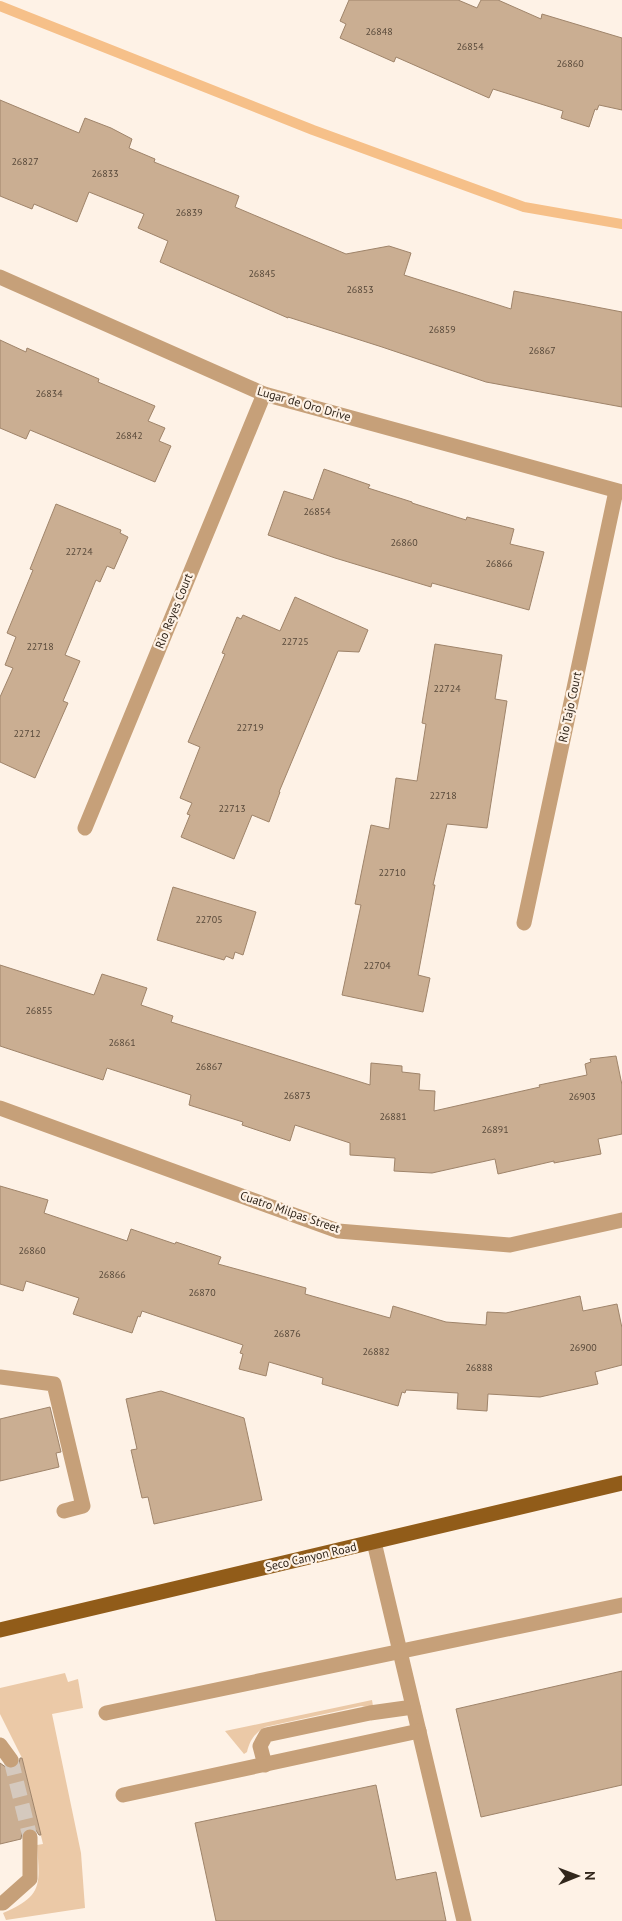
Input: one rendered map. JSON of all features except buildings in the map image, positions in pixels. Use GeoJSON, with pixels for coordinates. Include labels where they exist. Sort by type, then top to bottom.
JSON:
{"type":"FeatureCollection","features":[{"type":"Feature","properties":{"kind":"main road","name":"Seco Canyon Road"},"geometry":{"type":"LineString","coordinates":[[0,1630],[622,1483]]}},
{"type":"Feature","properties":{"kind":"street","name":"Lugar de Oro Drive"},"geometry":{"type":"LineString","coordinates":[[0,277],[264,394],[619,492]]}},
{"type":"Feature","properties":{"kind":"street","name":"Rio Reyes Court"},"geometry":{"type":"LineString","coordinates":[[85,828],[264,394]]}},
{"type":"Feature","properties":{"kind":"street","name":"Rio Tajo Court"},"geometry":{"type":"LineString","coordinates":[[524,923],[619,492]]}},
{"type":"Feature","properties":{"kind":"street","name":"Cuatro Milpas Street"},"geometry":{"type":"LineString","coordinates":[[0,1108],[338,1231],[510,1245],[622,1220]]}},
{"type":"Feature","properties":{"kind":"street"},"geometry":{"type":"LineString","coordinates":[[0,1377],[54,1384],[83,1506],[64,1511]]}},
{"type":"Feature","properties":{"kind":"street"},"geometry":{"type":"LineString","coordinates":[[374,1542],[464,1921]]}},
{"type":"Feature","properties":{"kind":"street"},"geometry":{"type":"LineString","coordinates":[[106,1713],[622,1605]]}},
{"type":"Feature","properties":{"kind":"street"},"geometry":{"type":"LineString","coordinates":[[265,1765],[260,1746],[266,1734],[370,1713],[413,1707]]}},
{"type":"Feature","properties":{"kind":"street"},"geometry":{"type":"LineString","coordinates":[[124,1796],[419,1731]]}},
{"type":"Feature","properties":{"kind":"street"},"geometry":{"type":"LineString","coordinates":[[0,1745],[11,1760]]}},
{"type":"Feature","properties":{"kind":"street"},"geometry":{"type":"LineString","coordinates":[[2,1903],[30,1879],[30,1837]]}},
{"type":"Feature","properties":{"kind":"shaded area"},"geometry":{"type":"Polygon","coordinates":[[[65,1673],[68,1682],[78,1679],[83,1708],[52,1714],[81,1853],[85,1908],[6,1920],[3,1913],[26,1901],[36,1888],[39,1870],[37,1845],[43,1844],[22,1758],[0,1714],[0,1688],[65,1673]]]}},
{"type":"Feature","properties":{"kind":"shaded area"},"geometry":{"type":"Polygon","coordinates":[[[372,1700],[373,1706],[361,1706],[265,1727],[253,1738],[247,1752],[244,1754],[225,1731],[372,1700]]]}},
{"type":"Feature","properties":{"kind":"waterway"},"geometry":{"type":"LineString","coordinates":[[0,6],[313,130],[524,207],[622,224]]}},
{"type":"Feature","properties":{"kind":"tunnel"},"geometry":{"type":"LineString","coordinates":[[11,1760],[30,1837]]}}]}
